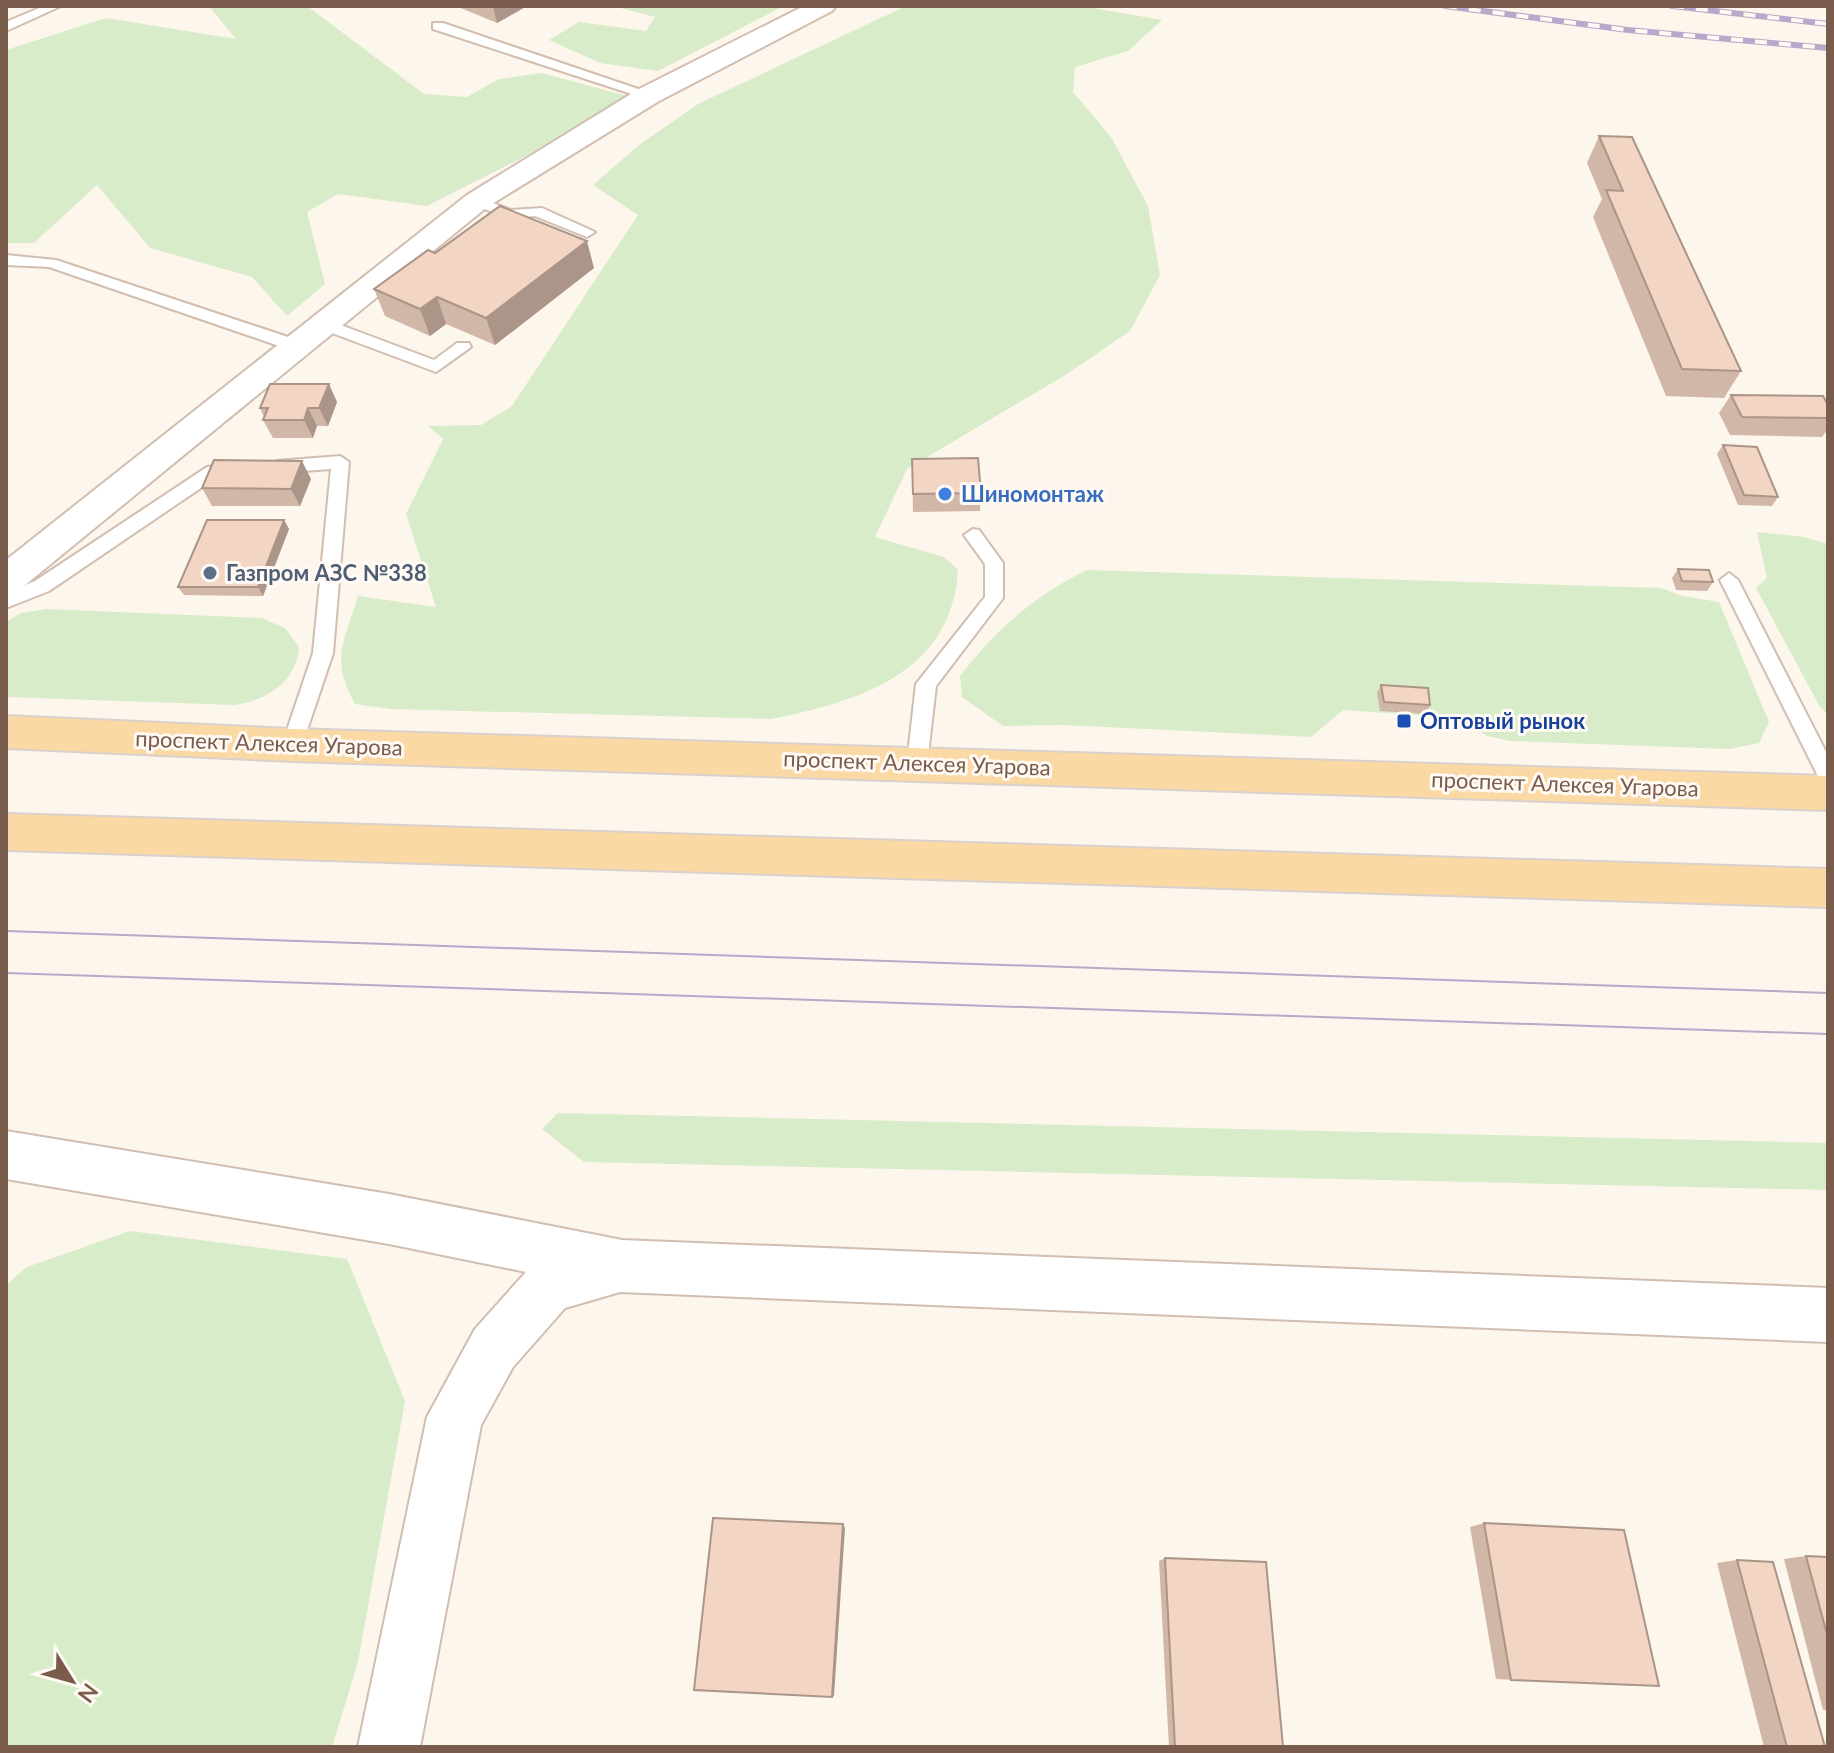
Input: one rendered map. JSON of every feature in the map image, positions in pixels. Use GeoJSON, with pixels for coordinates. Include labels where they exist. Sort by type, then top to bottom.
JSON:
{"type":"FeatureCollection","features":[{"type":"Feature","properties":{"kind":"main road","name":"проспект Алексея Угарова"},"geometry":{"type":"LineString","coordinates":[[6,732],[292,745],[1828,793]]}},
{"type":"Feature","properties":{"kind":"main road"},"geometry":{"type":"LineString","coordinates":[[6,832],[1828,888]]}},
{"type":"Feature","properties":{"kind":"street"},"geometry":{"type":"LineString","coordinates":[[6,580],[294,345],[477,201],[649,95],[823,6]]}},
{"type":"Feature","properties":{"kind":"street"},"geometry":{"type":"LineString","coordinates":[[6,1155],[389,1219],[622,1266],[1828,1315]]}},
{"type":"Feature","properties":{"kind":"street"},"geometry":{"type":"LineString","coordinates":[[389,1747],[455,1417],[494,1348],[549,1286],[622,1266]]}},
{"type":"Feature","properties":{"kind":"lane"},"geometry":{"type":"LineString","coordinates":[[6,27],[55,6]]}},
{"type":"Feature","properties":{"kind":"lane"},"geometry":{"type":"LineString","coordinates":[[438,26],[649,95]]}},
{"type":"Feature","properties":{"kind":"lane"},"geometry":{"type":"LineString","coordinates":[[477,201],[509,215],[537,211],[587,232]]}},
{"type":"Feature","properties":{"kind":"lane"},"geometry":{"type":"LineString","coordinates":[[6,260],[51,263],[294,345]]}},
{"type":"Feature","properties":{"kind":"lane"},"geometry":{"type":"LineString","coordinates":[[322,323],[436,367],[463,347]]}},
{"type":"Feature","properties":{"kind":"lane"},"geometry":{"type":"LineString","coordinates":[[6,601],[42,586],[213,471],[340,462],[323,653],[292,745]]}},
{"type":"Feature","properties":{"kind":"lane"},"geometry":{"type":"LineString","coordinates":[[917,763],[926,684],[994,598],[994,563],[973,535]]}},
{"type":"Feature","properties":{"kind":"lane"},"geometry":{"type":"LineString","coordinates":[[1729,580],[1828,776]]}},
{"type":"Feature","properties":{"kind":"green space"},"geometry":{"type":"Polygon","coordinates":[[[209,6],[307,6],[424,94],[467,97],[499,79],[542,73],[627,96],[524,157],[427,206],[338,194],[307,212],[325,284],[287,316],[252,277],[150,248],[97,185],[34,243],[6,243],[6,50],[106,18],[236,39],[209,6]]]}},
{"type":"Feature","properties":{"kind":"green space"},"geometry":{"type":"Polygon","coordinates":[[[613,6],[784,6],[658,71],[600,63],[549,40],[579,22],[646,31],[655,17],[613,6]]]}},
{"type":"Feature","properties":{"kind":"green space"},"geometry":{"type":"Polygon","coordinates":[[[906,6],[1081,6],[1162,20],[1128,51],[1075,67],[1073,92],[1111,137],[1148,206],[1160,275],[1130,331],[1067,374],[907,469],[875,537],[944,557],[958,570],[952,606],[938,635],[919,658],[894,677],[866,692],[771,719],[390,709],[355,704],[347,688],[341,662],[344,639],[358,596],[436,607],[406,514],[443,439],[428,426],[481,425],[512,406],[638,215],[593,185],[639,145],[698,104],[906,6]]]}},
{"type":"Feature","properties":{"kind":"green space"},"geometry":{"type":"Polygon","coordinates":[[[1757,532],[1804,537],[1828,544],[1828,714],[1820,707],[1756,588],[1767,578],[1757,532]]]}},
{"type":"Feature","properties":{"kind":"green space"},"geometry":{"type":"Polygon","coordinates":[[[1087,570],[1661,588],[1682,596],[1719,602],[1769,722],[1759,743],[1730,749],[1510,741],[1487,736],[1460,718],[1343,710],[1311,737],[1063,725],[1003,726],[962,697],[960,676],[987,644],[1033,602],[1087,570]]]}},
{"type":"Feature","properties":{"kind":"green space"},"geometry":{"type":"Polygon","coordinates":[[[46,609],[262,618],[285,628],[299,647],[297,660],[286,680],[269,694],[235,705],[6,697],[6,622],[21,613],[46,609]]]}},
{"type":"Feature","properties":{"kind":"green space"},"geometry":{"type":"Polygon","coordinates":[[[558,1113],[1828,1143],[1828,1190],[584,1162],[542,1129],[558,1113]]]}},
{"type":"Feature","properties":{"kind":"green space"},"geometry":{"type":"Polygon","coordinates":[[[130,1231],[347,1259],[405,1401],[358,1662],[332,1747],[6,1747],[6,1285],[27,1267],[130,1231]]]}},
{"type":"Feature","properties":{"kind":"building"},"geometry":{"type":"Polygon","coordinates":[[[1599,136],[1632,137],[1741,371],[1682,369],[1606,190],[1623,191],[1599,136]]]}},
{"type":"Feature","properties":{"kind":"building"},"geometry":{"type":"Polygon","coordinates":[[[500,206],[587,241],[486,318],[437,297],[420,309],[374,289],[428,250],[435,253],[500,206]]]}},
{"type":"Feature","properties":{"kind":"building"},"geometry":{"type":"Polygon","coordinates":[[[270,384],[329,384],[319,408],[308,408],[304,420],[263,420],[268,408],[260,408],[270,384]]]}},
{"type":"Feature","properties":{"kind":"building"},"geometry":{"type":"Polygon","coordinates":[[[1731,395],[1823,396],[1828,405],[1828,418],[1742,417],[1731,395]]]}},
{"type":"Feature","properties":{"kind":"building"},"geometry":{"type":"Polygon","coordinates":[[[1723,445],[1757,447],[1778,497],[1744,495],[1723,445]]]}},
{"type":"Feature","properties":{"kind":"building"},"geometry":{"type":"Polygon","coordinates":[[[978,458],[981,493],[913,494],[912,459],[978,458]]]}},
{"type":"Feature","properties":{"kind":"building"},"geometry":{"type":"Polygon","coordinates":[[[214,460],[302,461],[291,489],[202,488],[214,460]]]}},
{"type":"Feature","properties":{"kind":"building"},"geometry":{"type":"Polygon","coordinates":[[[207,520],[284,520],[258,587],[178,587],[207,520]]]}},
{"type":"Feature","properties":{"kind":"building"},"geometry":{"type":"Polygon","coordinates":[[[1678,569],[1709,570],[1713,582],[1682,581],[1678,569]]]}},
{"type":"Feature","properties":{"kind":"building"},"geometry":{"type":"Polygon","coordinates":[[[1381,685],[1428,688],[1430,705],[1384,702],[1381,685]]]}},
{"type":"Feature","properties":{"kind":"building"},"geometry":{"type":"Polygon","coordinates":[[[713,1518],[843,1524],[832,1697],[694,1690],[713,1518]]]}},
{"type":"Feature","properties":{"kind":"building"},"geometry":{"type":"Polygon","coordinates":[[[1484,1523],[1624,1530],[1659,1686],[1511,1680],[1484,1523]]]}},
{"type":"Feature","properties":{"kind":"building"},"geometry":{"type":"Polygon","coordinates":[[[1806,1556],[1828,1557],[1828,1638],[1806,1556]]]}},
{"type":"Feature","properties":{"kind":"building"},"geometry":{"type":"Polygon","coordinates":[[[1165,1558],[1266,1562],[1283,1747],[1175,1747],[1165,1558]]]}},
{"type":"Feature","properties":{"kind":"building"},"geometry":{"type":"Polygon","coordinates":[[[1737,1560],[1773,1562],[1825,1747],[1787,1747],[1737,1560]]]}},
{"type":"Feature","properties":{"kind":"tram line"},"geometry":{"type":"LineString","coordinates":[[6,931],[1828,993]]}},
{"type":"Feature","properties":{"kind":"tram line"},"geometry":{"type":"LineString","coordinates":[[6,973],[1828,1034]]}},
{"type":"Feature","properties":{"kind":"railway"},"geometry":{"type":"LineString","coordinates":[[1445,6],[1628,30],[1828,48]]}},
{"type":"Feature","properties":{"kind":"railway"},"geometry":{"type":"LineString","coordinates":[[1672,6],[1828,24]]}},
{"type":"Feature","properties":{"kind":"place","name":"Шиномонтаж"},"geometry":{"type":"Point","coordinates":[945,494]}},
{"type":"Feature","properties":{"kind":"place","name":"Газпром АЗС №338"},"geometry":{"type":"Point","coordinates":[210,573]}},
{"type":"Feature","properties":{"kind":"place","name":"Оптовый рынок"},"geometry":{"type":"Point","coordinates":[1404,721]}}]}
